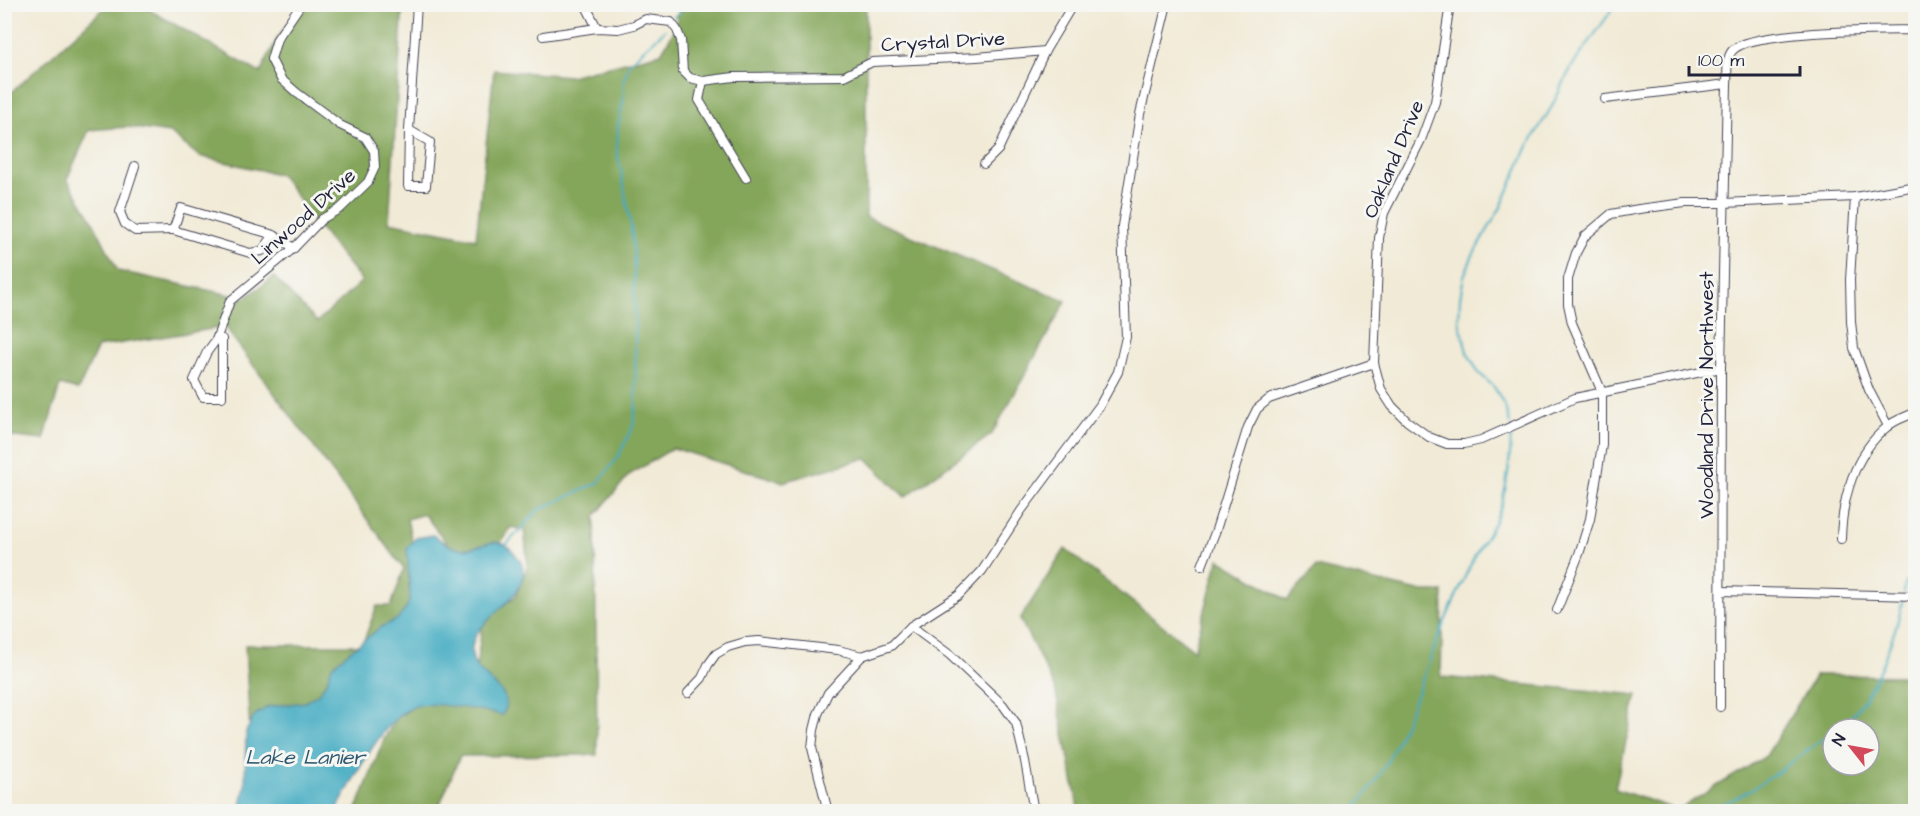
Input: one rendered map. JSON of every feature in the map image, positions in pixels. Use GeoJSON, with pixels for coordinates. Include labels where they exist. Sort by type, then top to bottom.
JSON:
{"type":"FeatureCollection","features":[{"type":"Feature","properties":{"kind":"street","name":"Linwood Drive"},"geometry":{"type":"LineString","coordinates":[[216,340],[222,339],[222,397],[203,397],[194,380],[207,352],[216,340],[230,301],[294,248],[322,219],[341,208],[368,182],[375,167],[374,151],[365,138],[340,125],[297,93],[281,79],[271,59],[277,39],[301,4]]}},
{"type":"Feature","properties":{"kind":"street"},"geometry":{"type":"LineString","coordinates":[[409,130],[429,142],[426,186],[408,186],[409,130],[417,4]]}},
{"type":"Feature","properties":{"kind":"street"},"geometry":{"type":"LineString","coordinates":[[585,4],[597,28]]}},
{"type":"Feature","properties":{"kind":"street"},"geometry":{"type":"LineString","coordinates":[[984,164],[998,150],[1045,51],[1073,4]]}},
{"type":"Feature","properties":{"kind":"street"},"geometry":{"type":"LineString","coordinates":[[828,812],[812,747],[818,714],[828,693],[862,656],[891,646],[911,626],[959,595],[982,571],[1022,511],[1100,405],[1118,372],[1126,337],[1122,226],[1140,114],[1167,4]]}},
{"type":"Feature","properties":{"kind":"street","name":"Oakland Drive"},"geometry":{"type":"LineString","coordinates":[[1450,4],[1435,102],[1421,140],[1384,213],[1379,238],[1374,363],[1381,389],[1392,406],[1407,421],[1429,437],[1447,444],[1464,444],[1481,440],[1575,398],[1721,368]]}},
{"type":"Feature","properties":{"kind":"street"},"geometry":{"type":"LineString","coordinates":[[543,36],[597,28],[618,29],[646,19],[671,22],[681,40],[683,70],[690,78],[703,81],[699,100],[746,178]]}},
{"type":"Feature","properties":{"kind":"street","name":"Woodland Drive Northwest"},"geometry":{"type":"LineString","coordinates":[[1720,707],[1721,368],[1729,54],[1735,47],[1751,42],[1795,35],[1916,30]]}},
{"type":"Feature","properties":{"kind":"street","name":"Crystal Drive"},"geometry":{"type":"LineString","coordinates":[[703,81],[734,77],[844,75],[872,62],[1045,51]]}},
{"type":"Feature","properties":{"kind":"street"},"geometry":{"type":"LineString","coordinates":[[1605,99],[1727,84]]}},
{"type":"Feature","properties":{"kind":"street"},"geometry":{"type":"LineString","coordinates":[[135,166],[120,212],[125,224],[135,231],[173,230],[250,253],[262,251],[274,235]]}},
{"type":"Feature","properties":{"kind":"street"},"geometry":{"type":"LineString","coordinates":[[1557,610],[1590,519],[1602,445],[1602,392],[1572,323],[1568,304],[1568,279],[1576,253],[1585,236],[1611,214],[1640,208],[1685,203],[1856,197],[1916,186]]}},
{"type":"Feature","properties":{"kind":"street"},"geometry":{"type":"LineString","coordinates":[[1856,197],[1850,280],[1854,348],[1869,390],[1887,426]]}},
{"type":"Feature","properties":{"kind":"street"},"geometry":{"type":"LineString","coordinates":[[173,230],[181,208],[274,235],[294,248]]}},
{"type":"Feature","properties":{"kind":"street"},"geometry":{"type":"LineString","coordinates":[[1202,566],[1216,530],[1248,427],[1257,409],[1276,396],[1374,363]]}},
{"type":"Feature","properties":{"kind":"street"},"geometry":{"type":"LineString","coordinates":[[1840,539],[1847,490],[1866,450],[1887,426],[1916,412]]}},
{"type":"Feature","properties":{"kind":"street"},"geometry":{"type":"LineString","coordinates":[[1721,591],[1916,596]]}},
{"type":"Feature","properties":{"kind":"street"},"geometry":{"type":"LineString","coordinates":[[911,626],[950,655],[1003,705],[1016,723],[1034,812]]}},
{"type":"Feature","properties":{"kind":"street"},"geometry":{"type":"LineString","coordinates":[[688,693],[702,678],[708,664],[716,654],[728,647],[745,642],[759,641],[838,650],[862,656]]}},
{"type":"Feature","properties":{"kind":"green space"},"geometry":{"type":"Polygon","coordinates":[[[108,5],[141,5],[260,73],[277,39],[302,5],[403,5],[389,222],[476,239],[494,70],[570,76],[661,53],[674,31],[680,5],[866,5],[866,217],[1066,301],[992,434],[905,497],[866,458],[783,482],[673,448],[629,475],[595,516],[597,755],[460,756],[437,811],[356,811],[384,739],[396,719],[427,697],[474,684],[483,620],[516,596],[528,565],[524,530],[511,527],[492,555],[467,562],[447,543],[424,514],[407,519],[412,542],[424,564],[425,589],[253,789],[245,645],[362,645],[377,606],[391,606],[404,569],[225,327],[98,347],[78,390],[60,385],[44,440],[5,436],[4,99],[108,5]],[[128,127],[89,130],[67,179],[92,219],[118,271],[245,298],[274,277],[317,322],[362,281],[281,175],[199,156],[170,133],[128,127]]]}},
{"type":"Feature","properties":{"kind":"green space"},"geometry":{"type":"Polygon","coordinates":[[[1065,549],[1194,650],[1219,559],[1287,600],[1316,567],[1423,592],[1443,592],[1441,677],[1637,695],[1615,789],[1678,810],[1766,756],[1816,675],[1915,676],[1915,811],[1079,811],[1055,688],[1020,619],[1065,549]]]}},
{"type":"Feature","properties":{"kind":"water","name":"Lake Lanier"},"geometry":{"type":"Polygon","coordinates":[[[433,535],[457,548],[466,549],[488,543],[502,543],[509,547],[522,564],[521,584],[505,605],[484,624],[472,646],[476,667],[496,686],[506,700],[506,707],[502,715],[473,709],[420,705],[407,710],[382,734],[336,811],[240,811],[245,786],[246,732],[255,715],[268,707],[305,702],[319,693],[327,681],[332,666],[381,627],[398,619],[407,607],[410,597],[407,548],[416,538],[433,535]]]}},
{"type":"Feature","properties":{"kind":"waterway"},"geometry":{"type":"LineString","coordinates":[[674,17],[689,4]]}},
{"type":"Feature","properties":{"kind":"waterway"},"geometry":{"type":"LineString","coordinates":[[1510,424],[1500,397],[1494,387],[1478,372],[1467,352],[1459,320],[1464,276],[1473,255],[1501,207],[1528,146],[1571,68],[1616,4]]}},
{"type":"Feature","properties":{"kind":"waterway"},"geometry":{"type":"LineString","coordinates":[[506,545],[538,510],[598,483],[618,457],[633,426],[636,405],[634,260],[631,226],[617,150],[618,127],[624,95],[623,83],[630,62],[665,30]]}},
{"type":"Feature","properties":{"kind":"waterway"},"geometry":{"type":"LineString","coordinates":[[1350,812],[1368,792],[1396,744],[1449,612],[1472,561],[1496,519],[1507,478],[1511,429]]}},
{"type":"Feature","properties":{"kind":"waterway"},"geometry":{"type":"LineString","coordinates":[[1904,593],[1905,584],[1916,566]]}},
{"type":"Feature","properties":{"kind":"waterway"},"geometry":{"type":"LineString","coordinates":[[1850,717],[1877,676],[1896,627],[1903,599]]}},
{"type":"Feature","properties":{"kind":"waterway"},"geometry":{"type":"LineString","coordinates":[[1704,812],[1755,787],[1821,740]]}}]}
